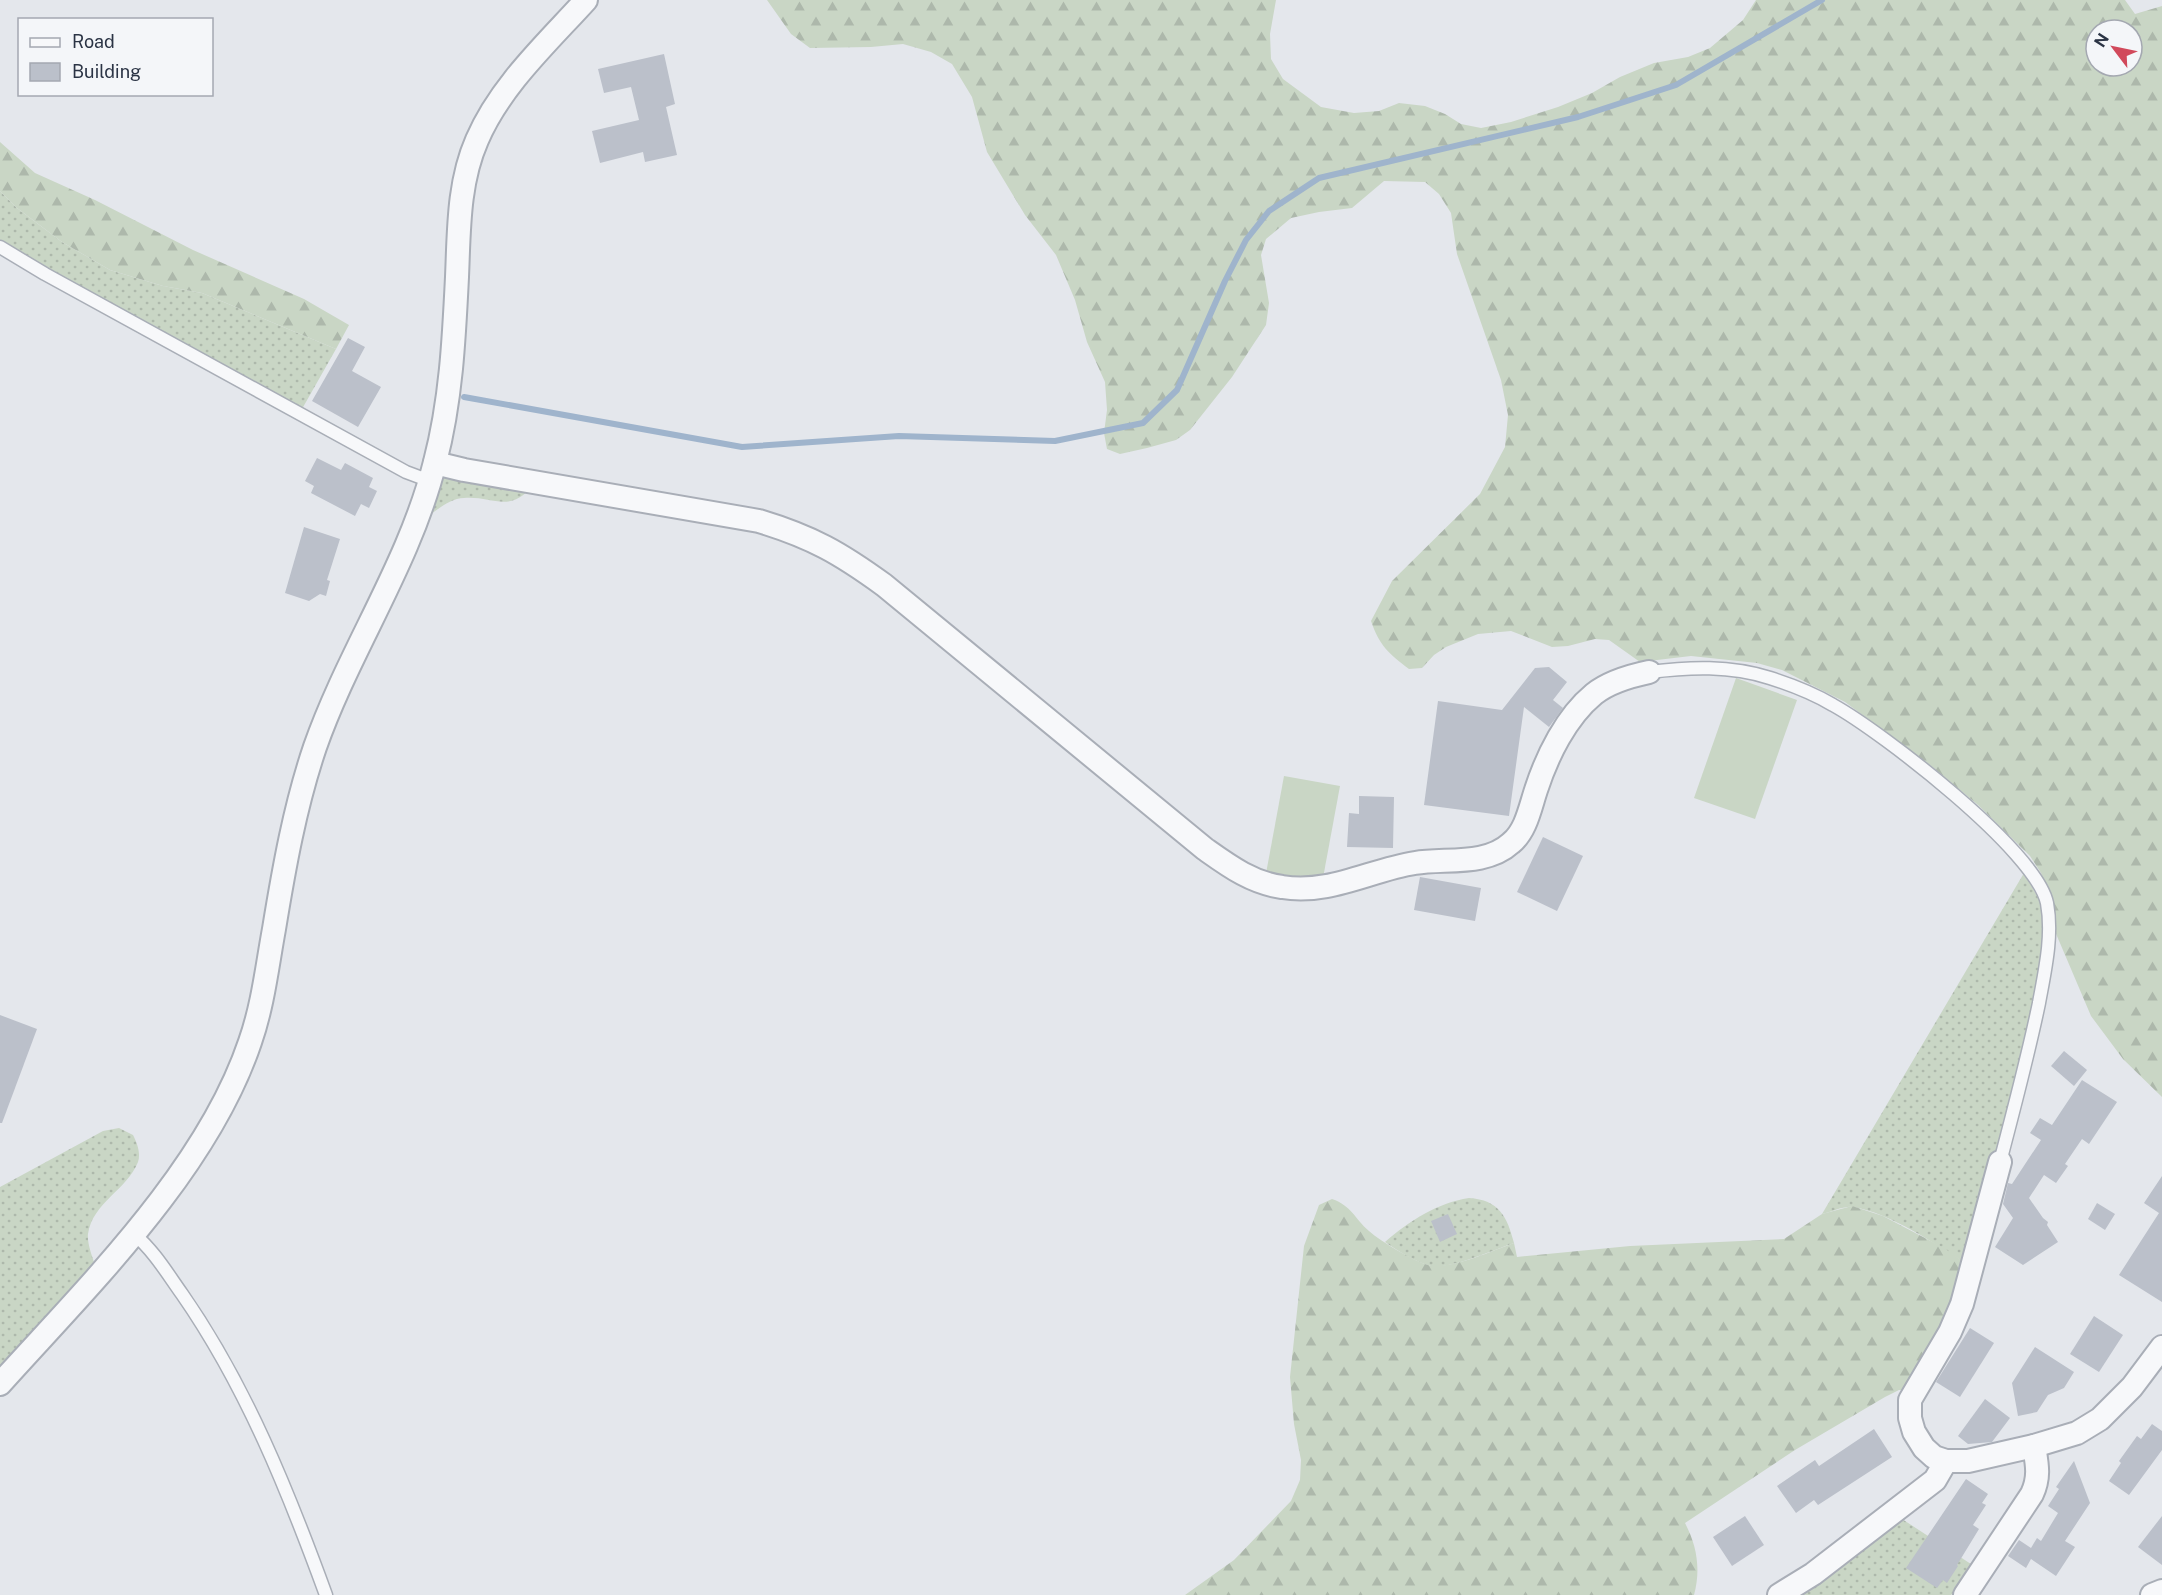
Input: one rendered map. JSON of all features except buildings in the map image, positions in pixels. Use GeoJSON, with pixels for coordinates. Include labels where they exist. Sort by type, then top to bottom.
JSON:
{"type":"FeatureCollection","features":[{"type":"Feature","properties":{"kind":"street"},"geometry":{"type":"LineString","coordinates":[[0,1384],[134,1234],[212,1126],[235,1083],[262,1003],[288,852],[311,758],[337,691],[398,564],[433,472],[444,424],[450,375],[460,225],[468,162],[478,137],[507,88],[586,0]]}},
{"type":"Feature","properties":{"kind":"street"},"geometry":{"type":"LineString","coordinates":[[433,472],[464,470],[759,521],[820,543],[847,558],[884,585],[1205,849],[1234,869],[1257,881],[1282,887],[1307,889],[1347,882],[1414,863],[1465,860],[1494,854],[1511,843],[1522,831],[1550,754],[1581,707],[1595,693],[1615,682],[1648,672]]}},
{"type":"Feature","properties":{"kind":"street"},"geometry":{"type":"LineString","coordinates":[[2000,1162],[1962,1304],[1950,1332],[1910,1400],[1910,1418],[1921,1445],[1934,1457],[1946,1461],[1968,1461],[2078,1433],[2100,1419],[2132,1387],[2162,1347]]}},
{"type":"Feature","properties":{"kind":"street"},"geometry":{"type":"LineString","coordinates":[[1965,1595],[2037,1482],[2038,1471],[2034,1446]]}},
{"type":"Feature","properties":{"kind":"street"},"geometry":{"type":"LineString","coordinates":[[1779,1595],[1813,1574],[1935,1480],[1946,1461]]}},
{"type":"Feature","properties":{"kind":"street"},"geometry":{"type":"LineString","coordinates":[[2152,1595],[2162,1591]]}},
{"type":"Feature","properties":{"kind":"lane"},"geometry":{"type":"LineString","coordinates":[[0,247],[406,472],[433,472]]}},
{"type":"Feature","properties":{"kind":"lane"},"geometry":{"type":"LineString","coordinates":[[1648,672],[1682,668],[1735,671],[1767,677],[1803,690],[1834,705],[1872,730],[1927,772],[2028,867],[2039,884],[2046,902],[2049,946],[2031,1043],[2000,1162]]}},
{"type":"Feature","properties":{"kind":"lane"},"geometry":{"type":"LineString","coordinates":[[134,1234],[155,1256],[204,1325],[241,1391],[307,1541],[326,1595]]}},
{"type":"Feature","properties":{"kind":"green space"},"geometry":{"type":"Polygon","coordinates":[[[767,0],[1276,0],[1270,34],[1271,59],[1283,79],[1321,107],[1354,113],[1379,111],[1399,103],[1425,106],[1461,124],[1481,128],[1511,122],[1558,107],[1654,63],[1688,57],[1710,48],[1743,20],[1756,0],[2125,0],[2135,14],[2162,6],[2162,1097],[2123,1059],[2091,1016],[2054,929],[2050,895],[2041,873],[2030,856],[1978,805],[1930,765],[1845,702],[1782,670],[1757,663],[1691,656],[1640,662],[1609,640],[1595,639],[1568,646],[1552,647],[1511,631],[1478,634],[1446,647],[1434,655],[1422,668],[1409,669],[1386,648],[1371,621],[1392,581],[1480,494],[1505,447],[1508,415],[1501,380],[1457,254],[1451,213],[1439,194],[1425,182],[1384,181],[1352,208],[1291,218],[1266,239],[1261,255],[1269,303],[1266,325],[1232,377],[1190,430],[1176,440],[1120,454],[1107,449],[1104,433],[1107,410],[1105,382],[1087,342],[1075,300],[1056,255],[1025,215],[987,152],[972,97],[952,64],[931,52],[903,44],[810,48],[791,34],[767,0]]]}},
{"type":"Feature","properties":{"kind":"green space"},"geometry":{"type":"Polygon","coordinates":[[[0,142],[35,173],[95,200],[193,250],[304,299],[349,325],[336,349],[202,293],[163,286],[110,270],[62,242],[17,208],[0,191],[0,142]]]}},
{"type":"Feature","properties":{"kind":"green space"},"geometry":{"type":"Polygon","coordinates":[[[0,191],[17,208],[62,242],[110,270],[163,286],[202,293],[336,349],[302,409],[89,292],[0,240],[0,191]]]}},
{"type":"Feature","properties":{"kind":"green space"},"geometry":{"type":"Polygon","coordinates":[[[450,475],[531,488],[522,496],[507,502],[474,498],[453,500],[423,520],[441,480],[450,475]]]}},
{"type":"Feature","properties":{"kind":"green space"},"geometry":{"type":"Polygon","coordinates":[[[1736,678],[1797,700],[1755,819],[1694,798],[1736,678]]]}},
{"type":"Feature","properties":{"kind":"green space"},"geometry":{"type":"Polygon","coordinates":[[[1284,776],[1340,786],[1323,878],[1265,879],[1284,776]]]}},
{"type":"Feature","properties":{"kind":"green space"},"geometry":{"type":"Polygon","coordinates":[[[2024,873],[2040,901],[2045,924],[2042,965],[1968,1265],[1913,1231],[1868,1210],[1850,1207],[1822,1214],[2024,873]]]}},
{"type":"Feature","properties":{"kind":"green space"},"geometry":{"type":"Polygon","coordinates":[[[119,1128],[133,1135],[139,1159],[133,1172],[96,1213],[91,1223],[88,1238],[95,1265],[0,1372],[0,1187],[103,1131],[119,1128]]]}},
{"type":"Feature","properties":{"kind":"green space"},"geometry":{"type":"Polygon","coordinates":[[[1469,1198],[1488,1202],[1500,1211],[1505,1217],[1514,1243],[1460,1262],[1431,1266],[1419,1262],[1385,1242],[1424,1214],[1457,1200],[1469,1198]]]}},
{"type":"Feature","properties":{"kind":"green space"},"geometry":{"type":"Polygon","coordinates":[[[1332,1199],[1349,1209],[1382,1241],[1411,1258],[1434,1266],[1463,1261],[1514,1243],[1517,1257],[1630,1246],[1784,1239],[1822,1214],[1852,1206],[1883,1216],[1944,1248],[1968,1265],[1957,1303],[1908,1390],[1899,1390],[1885,1397],[1795,1450],[1685,1523],[1697,1558],[1694,1595],[1185,1595],[1234,1560],[1291,1501],[1300,1480],[1301,1460],[1294,1424],[1290,1377],[1304,1246],[1319,1205],[1332,1199]]]}},
{"type":"Feature","properties":{"kind":"green space"},"geometry":{"type":"Polygon","coordinates":[[[1899,1517],[1974,1566],[1959,1588],[1951,1595],[1790,1595],[1899,1517]]]}},
{"type":"Feature","properties":{"kind":"waterway"},"geometry":{"type":"LineString","coordinates":[[464,397],[742,447],[899,436],[1055,441],[1143,423],[1177,390],[1225,281],[1246,240],[1269,211],[1319,178],[1578,117],[1676,85],[1822,0]]}}]}
